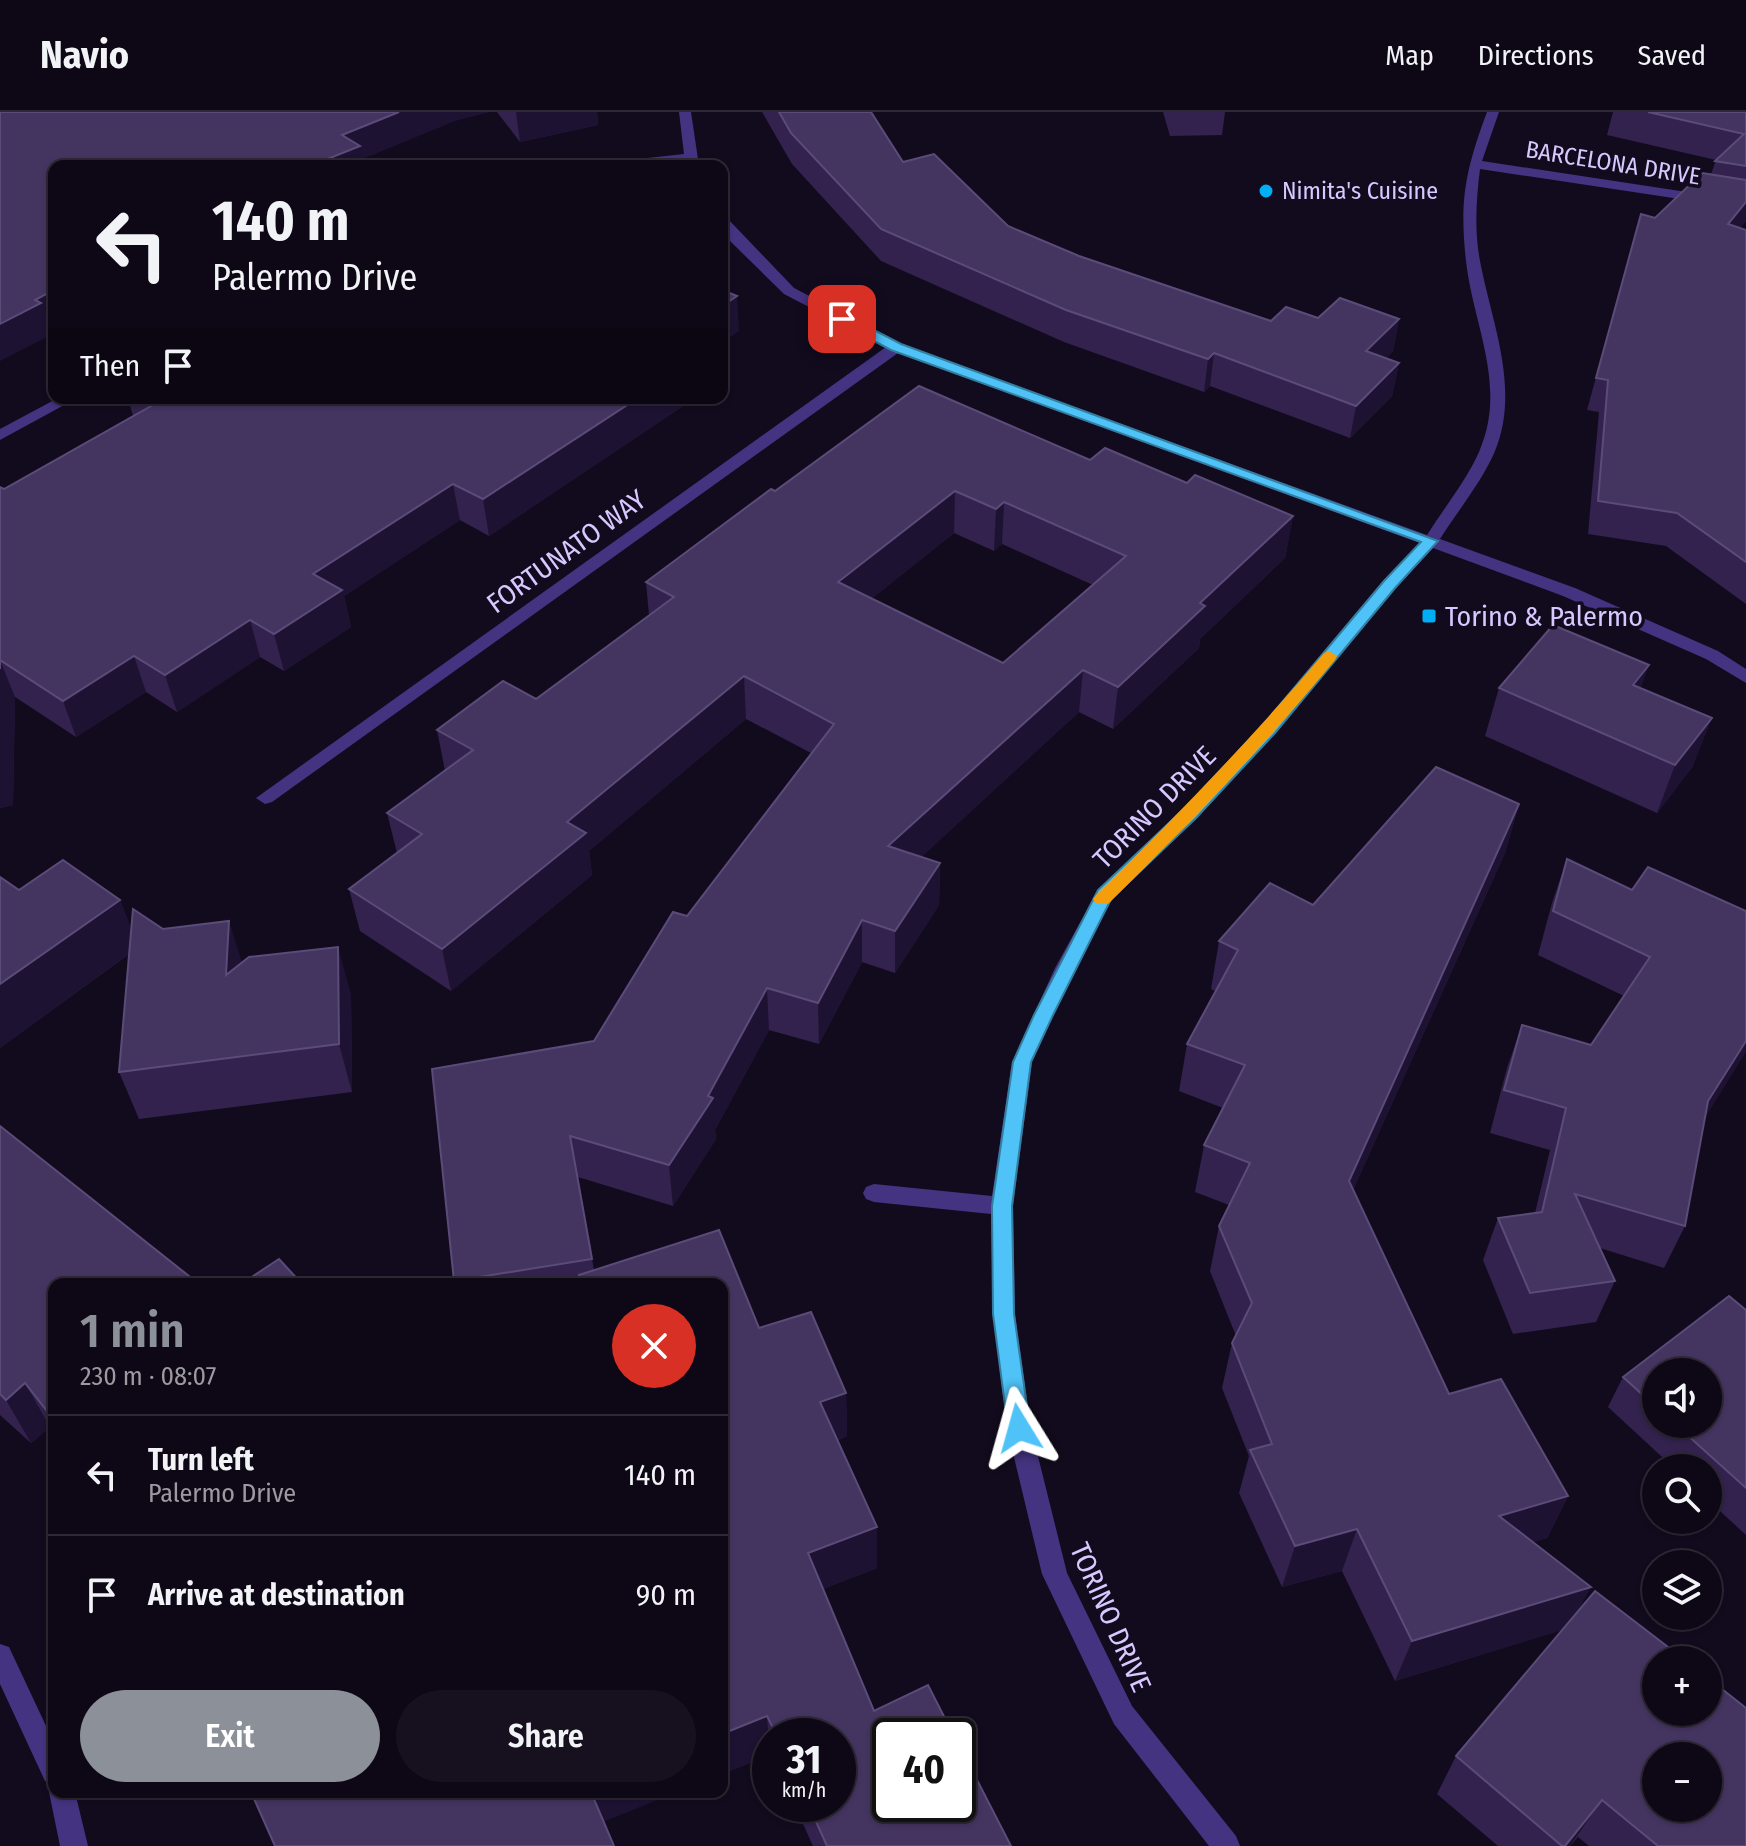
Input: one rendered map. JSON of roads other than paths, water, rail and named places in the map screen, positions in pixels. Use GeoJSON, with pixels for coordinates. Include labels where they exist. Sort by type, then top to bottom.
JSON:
{"type":"FeatureCollection","features":[{"type":"Feature","properties":{"kind":"street"},"geometry":{"type":"LineString","coordinates":[[685,112],[690,160]]}},
{"type":"Feature","properties":{"kind":"street","name":"TORINO DRIVE"},"geometry":{"type":"LineString","coordinates":[[1226,1846],[1123,1715],[1055,1574],[1019,1428],[1004,1314],[1002,1206],[1022,1062],[1065,968],[1105,895],[1190,813],[1269,729],[1389,585],[1431,541],[1487,451],[1497,406],[1496,356],[1473,263],[1469,204],[1474,164],[1493,112]]}},
{"type":"Feature","properties":{"kind":"street","name":"BARCELONA DRIVE"},"geometry":{"type":"LineString","coordinates":[[1474,164],[1746,205]]}},
{"type":"Feature","properties":{"kind":"street"},"geometry":{"type":"LineString","coordinates":[[728,229],[789,291],[896,347],[1584,599],[1712,655],[1746,677]]}},
{"type":"Feature","properties":{"kind":"street","name":"FORTUNATO WAY"},"geometry":{"type":"LineString","coordinates":[[265,798],[896,347]]}},
{"type":"Feature","properties":{"kind":"street"},"geometry":{"type":"LineString","coordinates":[[0,435],[58,404]]}},
{"type":"Feature","properties":{"kind":"street"},"geometry":{"type":"LineString","coordinates":[[874,1193],[1002,1206]]}},
{"type":"Feature","properties":{"kind":"street"},"geometry":{"type":"LineString","coordinates":[[0,1656],[48,1759]]}},
{"type":"Feature","properties":{"kind":"street"},"geometry":{"type":"LineString","coordinates":[[63,1798],[74,1846]]}},
{"type":"Feature","properties":{"kind":"place","name":"Nimita's Cuisine"},"geometry":{"type":"Point","coordinates":[1266,191]}},
{"type":"Feature","properties":{"kind":"place","name":"Torino & Palermo"},"geometry":{"type":"Point","coordinates":[1429,616]}}]}
